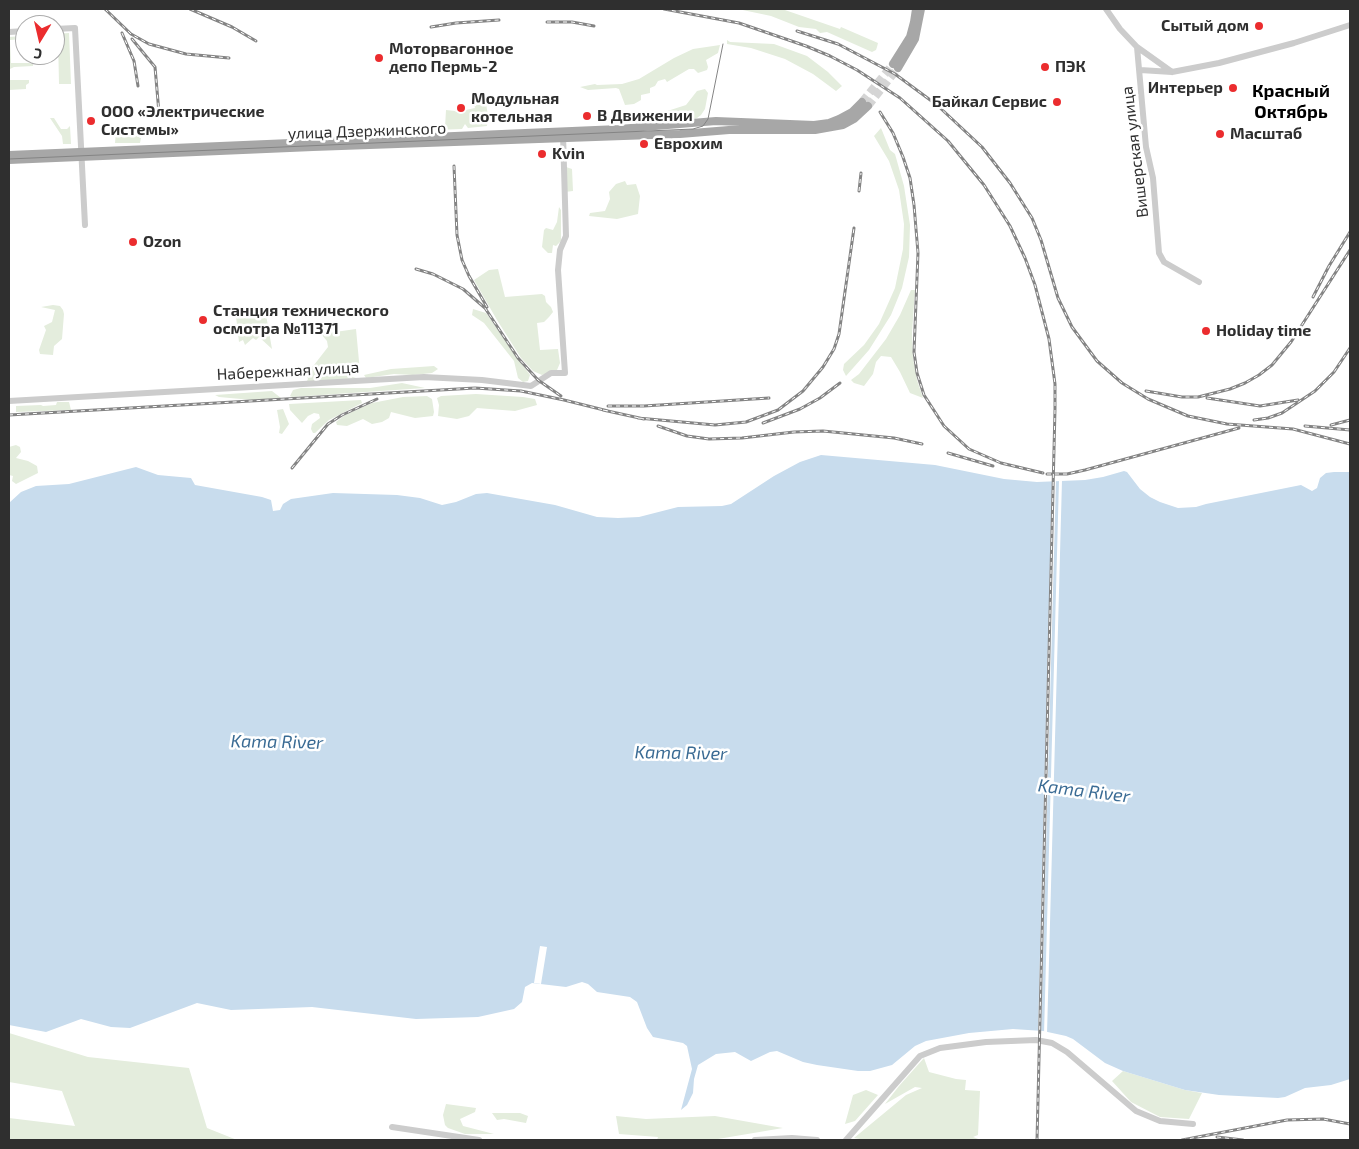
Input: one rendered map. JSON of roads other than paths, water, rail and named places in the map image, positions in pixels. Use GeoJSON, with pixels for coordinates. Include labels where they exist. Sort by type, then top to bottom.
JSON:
{"type":"FeatureCollection","features":[{"type":"Feature","properties":{"kind":"main road"},"geometry":{"type":"LineString","coordinates":[[916,9],[910,37],[895,66],[914,42],[921,9]]}},
{"type":"Feature","properties":{"kind":"main road","name":"улица Дзержинского"},"geometry":{"type":"LineString","coordinates":[[9,160],[82,154],[563,134],[680,134],[734,130],[824,130],[843,126],[851,121],[865,104]]}},
{"type":"Feature","properties":{"kind":"main road","name":"улица Дзержинского"},"geometry":{"type":"LineString","coordinates":[[9,154],[82,154]]}},
{"type":"Feature","properties":{"kind":"street"},"geometry":{"type":"LineString","coordinates":[[1106,9],[1120,29],[1137,47],[1172,72]]}},
{"type":"Feature","properties":{"kind":"street"},"geometry":{"type":"LineString","coordinates":[[1140,70],[1172,72],[1245,56],[1350,25]]}},
{"type":"Feature","properties":{"kind":"street"},"geometry":{"type":"LineString","coordinates":[[65,28],[75,28],[85,225]]}},
{"type":"Feature","properties":{"kind":"street","name":"Вишерская улица"},"geometry":{"type":"LineString","coordinates":[[1137,47],[1146,147],[1153,178],[1159,253],[1164,262],[1199,282]]}},
{"type":"Feature","properties":{"kind":"street","name":"Набережная улица"},"geometry":{"type":"LineString","coordinates":[[9,401],[424,377],[482,380],[531,386],[551,373],[565,373],[558,270],[560,250],[566,236],[563,134]]}},
{"type":"Feature","properties":{"kind":"street"},"geometry":{"type":"LineString","coordinates":[[846,1140],[920,1056],[940,1048],[986,1042],[1036,1040],[1052,1043],[1073,1057],[1136,1110],[1160,1121],[1192,1124]]}},
{"type":"Feature","properties":{"kind":"street"},"geometry":{"type":"LineString","coordinates":[[392,1127],[479,1140]]}},
{"type":"Feature","properties":{"kind":"street"},"geometry":{"type":"LineString","coordinates":[[755,1140],[792,1138],[817,1140]]}},
{"type":"Feature","properties":{"kind":"water","name":"Kama River"},"geometry":{"type":"Polygon","coordinates":[[[821,455],[935,465],[1004,479],[1037,482],[1085,480],[1124,471],[1150,497],[1178,508],[1196,507],[1301,485],[1312,491],[1317,488],[1320,478],[1326,473],[1350,472],[1350,1079],[1331,1085],[1305,1088],[1278,1098],[1219,1095],[1185,1090],[1123,1071],[1105,1063],[1073,1039],[1066,1036],[1043,1031],[1013,1029],[969,1033],[926,1041],[915,1046],[892,1065],[870,1071],[858,1071],[803,1062],[777,1051],[770,1052],[751,1061],[735,1052],[716,1054],[698,1065],[693,1093],[687,1105],[681,1110],[692,1069],[687,1046],[683,1043],[653,1037],[647,1028],[637,1002],[630,997],[597,992],[588,984],[582,982],[566,987],[532,983],[525,987],[522,1002],[514,1009],[478,1017],[416,1019],[312,1007],[231,1010],[197,1003],[130,1028],[111,1027],[81,1019],[46,1032],[9,1025],[9,503],[21,492],[36,486],[69,484],[136,467],[158,475],[191,478],[195,485],[262,497],[271,500],[273,511],[280,510],[283,504],[291,499],[333,493],[397,495],[420,498],[442,505],[476,494],[487,493],[555,505],[597,517],[618,518],[639,517],[678,507],[731,504],[774,476],[800,462],[821,455]]]}},
{"type":"Feature","properties":{"kind":"tunnel"},"geometry":{"type":"LineString","coordinates":[[862,102],[893,64]]}},
{"type":"Feature","properties":{"kind":"tunnel"},"geometry":{"type":"LineString","coordinates":[[868,106],[898,68]]}},
{"type":"Feature","properties":{"kind":"tram line"},"geometry":{"type":"LineString","coordinates":[[9,159],[693,129],[703,126],[708,119],[723,44]]}},
{"type":"Feature","properties":{"kind":"railway"},"geometry":{"type":"LineString","coordinates":[[105,9],[131,34],[149,44],[186,54],[229,58]]}},
{"type":"Feature","properties":{"kind":"railway"},"geometry":{"type":"LineString","coordinates":[[190,9],[232,27],[256,41]]}},
{"type":"Feature","properties":{"kind":"railway"},"geometry":{"type":"LineString","coordinates":[[664,9],[739,23],[806,46],[857,70],[900,98],[948,141],[984,185],[1010,226],[1035,285],[1049,339],[1055,384],[1037,1140]]}},
{"type":"Feature","properties":{"kind":"railway"},"geometry":{"type":"LineString","coordinates":[[431,27],[499,20]]}},
{"type":"Feature","properties":{"kind":"railway"},"geometry":{"type":"LineString","coordinates":[[547,22],[572,22],[594,26]]}},
{"type":"Feature","properties":{"kind":"railway"},"geometry":{"type":"LineString","coordinates":[[797,31],[838,44],[895,74],[937,105],[982,147],[1010,183],[1032,218],[1041,240],[1058,298],[1072,327],[1097,361],[1122,383],[1148,399],[1188,416],[1227,424],[1293,429],[1350,444]]}},
{"type":"Feature","properties":{"kind":"railway"},"geometry":{"type":"LineString","coordinates":[[122,33],[134,61],[138,86]]}},
{"type":"Feature","properties":{"kind":"railway"},"geometry":{"type":"LineString","coordinates":[[132,39],[155,67],[159,113]]}},
{"type":"Feature","properties":{"kind":"railway"},"geometry":{"type":"LineString","coordinates":[[880,112],[893,133],[910,178],[918,253],[914,352],[917,373],[924,395],[944,426],[969,449],[1001,463],[1043,473]]}},
{"type":"Feature","properties":{"kind":"railway"},"geometry":{"type":"LineString","coordinates":[[454,166],[457,235],[462,260],[487,307]]}},
{"type":"Feature","properties":{"kind":"railway"},"geometry":{"type":"LineString","coordinates":[[859,191],[861,173]]}},
{"type":"Feature","properties":{"kind":"railway"},"geometry":{"type":"LineString","coordinates":[[638,418],[715,425],[746,422],[778,410],[803,391],[823,367],[834,349],[839,334],[854,228]]}},
{"type":"Feature","properties":{"kind":"railway"},"geometry":{"type":"LineString","coordinates":[[1313,297],[1350,232]]}},
{"type":"Feature","properties":{"kind":"railway"},"geometry":{"type":"LineString","coordinates":[[1146,391],[1182,397],[1198,397],[1230,389],[1259,375],[1272,365],[1291,342],[1350,250]]}},
{"type":"Feature","properties":{"kind":"railway"},"geometry":{"type":"LineString","coordinates":[[416,269],[433,274],[463,289],[485,308],[518,358],[538,380],[561,396]]}},
{"type":"Feature","properties":{"kind":"railway"},"geometry":{"type":"LineString","coordinates":[[1254,420],[1282,413],[1315,391],[1334,372],[1350,348]]}},
{"type":"Feature","properties":{"kind":"railway"},"geometry":{"type":"LineString","coordinates":[[763,423],[800,409],[820,398],[840,383]]}},
{"type":"Feature","properties":{"kind":"railway"},"geometry":{"type":"LineString","coordinates":[[9,415],[475,388],[521,391],[608,411]]}},
{"type":"Feature","properties":{"kind":"railway"},"geometry":{"type":"LineString","coordinates":[[608,406],[644,406],[769,398]]}},
{"type":"Feature","properties":{"kind":"railway"},"geometry":{"type":"LineString","coordinates":[[1207,398],[1260,406],[1298,400]]}},
{"type":"Feature","properties":{"kind":"railway"},"geometry":{"type":"LineString","coordinates":[[292,468],[328,424],[342,415],[377,399]]}},
{"type":"Feature","properties":{"kind":"railway"},"geometry":{"type":"LineString","coordinates":[[603,410],[644,419]]}},
{"type":"Feature","properties":{"kind":"railway"},"geometry":{"type":"LineString","coordinates":[[1331,425],[1350,420]]}},
{"type":"Feature","properties":{"kind":"railway"},"geometry":{"type":"LineString","coordinates":[[658,426],[687,436],[709,439],[823,431],[894,438],[922,444]]}},
{"type":"Feature","properties":{"kind":"railway"},"geometry":{"type":"LineString","coordinates":[[1305,426],[1350,430]]}},
{"type":"Feature","properties":{"kind":"railway"},"geometry":{"type":"LineString","coordinates":[[1047,474],[1067,474],[1085,470],[1239,428]]}},
{"type":"Feature","properties":{"kind":"railway"},"geometry":{"type":"LineString","coordinates":[[948,453],[993,466]]}},
{"type":"Feature","properties":{"kind":"railway"},"geometry":{"type":"LineString","coordinates":[[1182,1140],[1287,1120],[1323,1119],[1350,1124]]}},
{"type":"Feature","properties":{"kind":"railway"},"geometry":{"type":"LineString","coordinates":[[1217,1137],[1243,1140]]}},
{"type":"Feature","properties":{"kind":"place","name":"Сытый дом"},"geometry":{"type":"Point","coordinates":[1259,26]}},
{"type":"Feature","properties":{"kind":"place","name":"Моторвагонное депо Пермь-2"},"geometry":{"type":"Point","coordinates":[379,58]}},
{"type":"Feature","properties":{"kind":"place","name":"ПЭК"},"geometry":{"type":"Point","coordinates":[1045,67]}},
{"type":"Feature","properties":{"kind":"place","name":"Интерьер"},"geometry":{"type":"Point","coordinates":[1233,88]}},
{"type":"Feature","properties":{"kind":"place","name":"Байкал Сервис"},"geometry":{"type":"Point","coordinates":[1057,102]}},
{"type":"Feature","properties":{"kind":"place","name":"Модульная котельная"},"geometry":{"type":"Point","coordinates":[461,108]}},
{"type":"Feature","properties":{"kind":"place","name":"В Движении"},"geometry":{"type":"Point","coordinates":[587,116]}},
{"type":"Feature","properties":{"kind":"place","name":"ООО «Электрические Системы»"},"geometry":{"type":"Point","coordinates":[91,121]}},
{"type":"Feature","properties":{"kind":"place","name":"Масштаб"},"geometry":{"type":"Point","coordinates":[1220,134]}},
{"type":"Feature","properties":{"kind":"place","name":"Еврохим"},"geometry":{"type":"Point","coordinates":[644,144]}},
{"type":"Feature","properties":{"kind":"place","name":"Kvin"},"geometry":{"type":"Point","coordinates":[542,154]}},
{"type":"Feature","properties":{"kind":"place","name":"Ozon"},"geometry":{"type":"Point","coordinates":[133,242]}},
{"type":"Feature","properties":{"kind":"place","name":"Станция технического осмотра №11371"},"geometry":{"type":"Point","coordinates":[203,320]}},
{"type":"Feature","properties":{"kind":"place","name":"Holiday time"},"geometry":{"type":"Point","coordinates":[1206,331]}},
{"type":"Feature","properties":{"kind":"district","name":"Красный Октябрь"},"geometry":{"type":"Point","coordinates":[1291,101]}}]}
